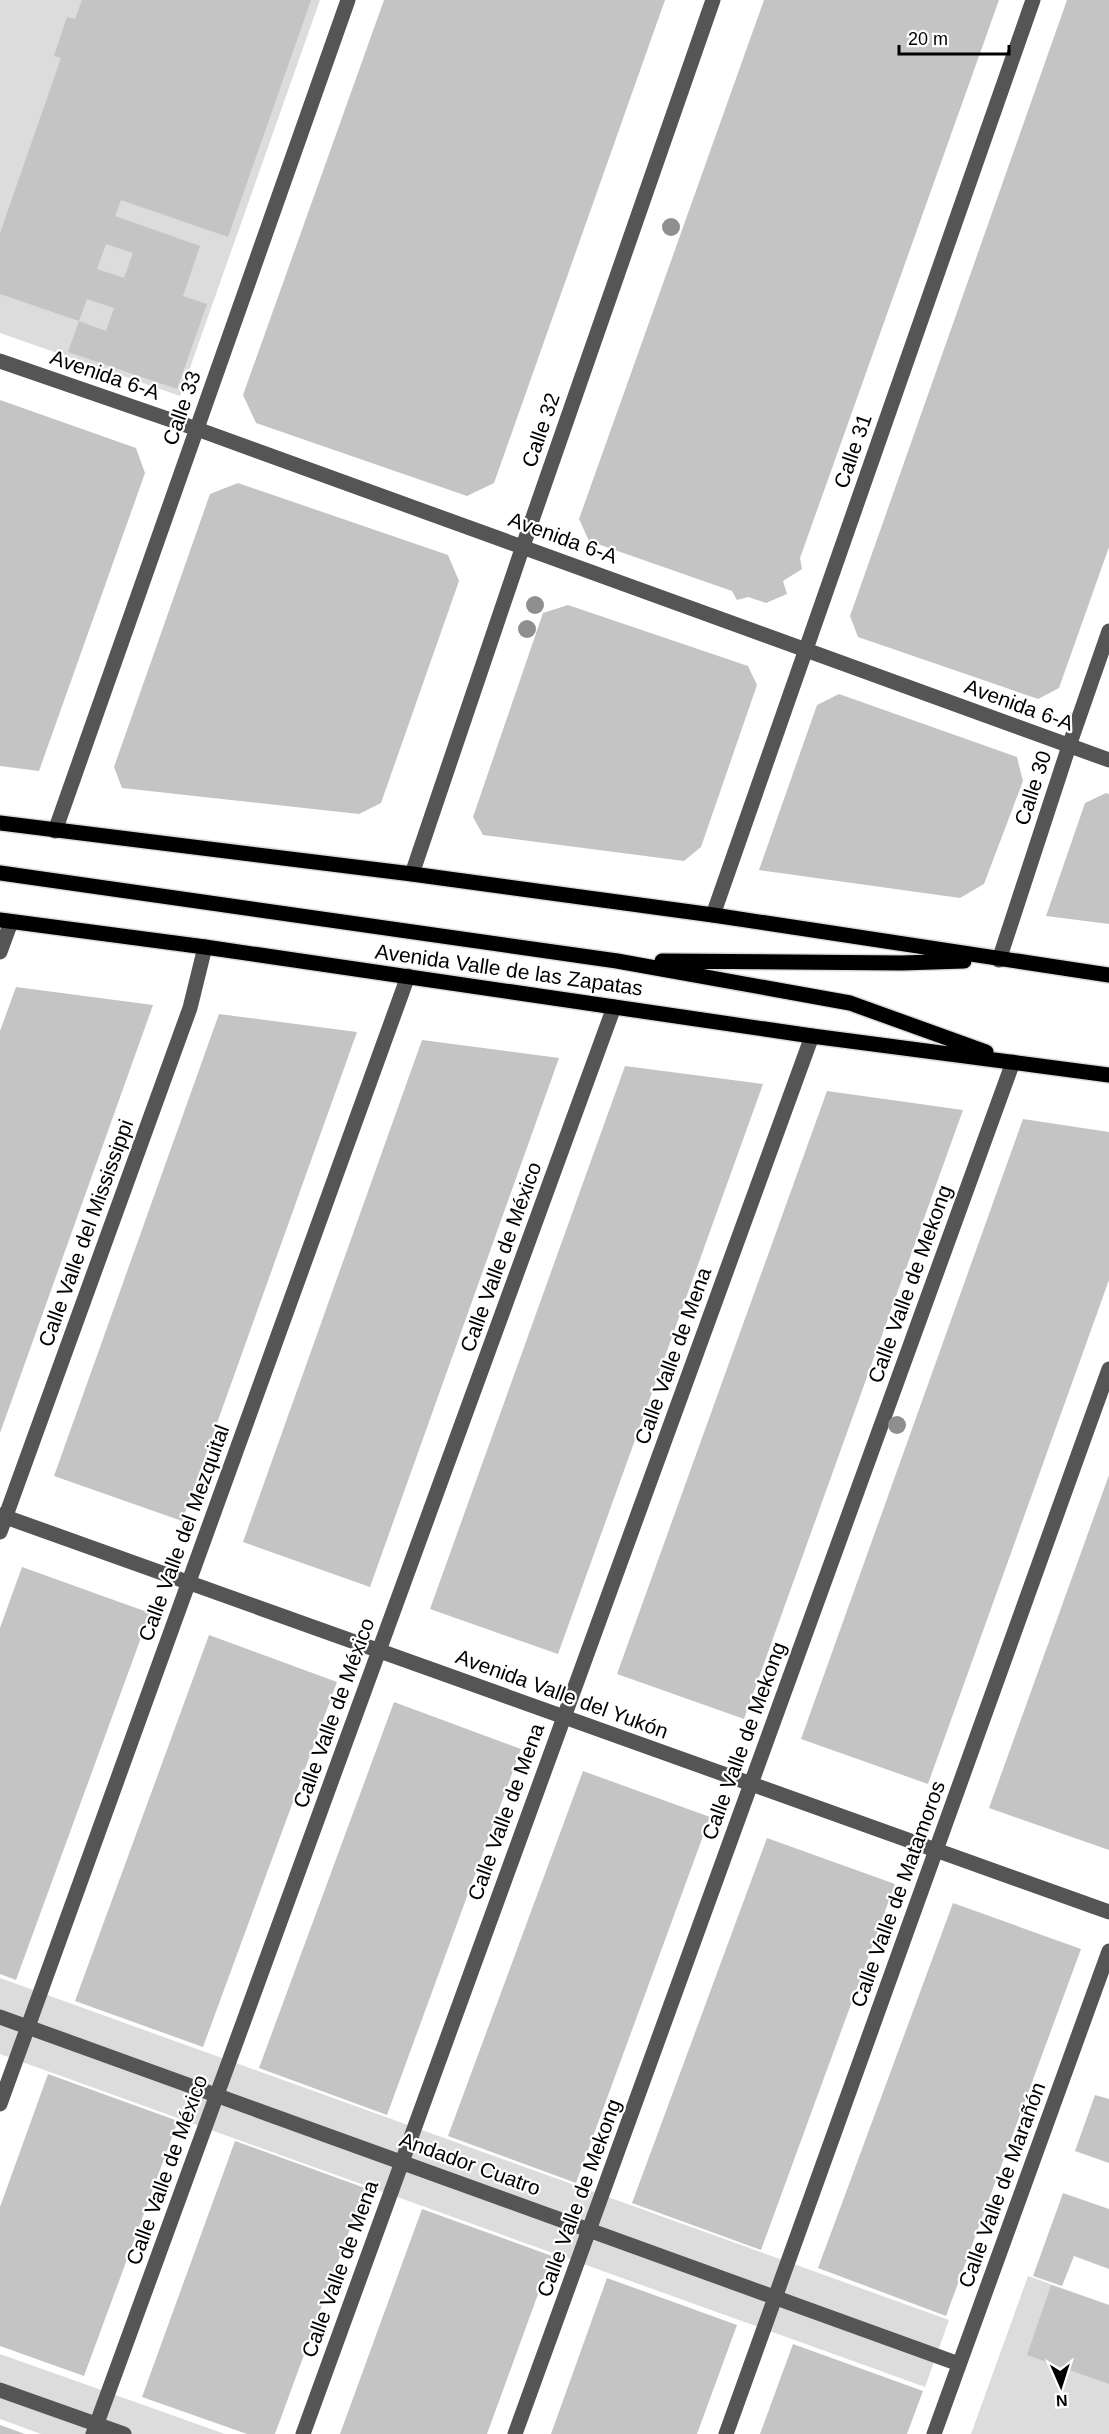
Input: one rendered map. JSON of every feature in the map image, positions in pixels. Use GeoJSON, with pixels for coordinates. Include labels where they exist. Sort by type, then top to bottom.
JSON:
{"type":"FeatureCollection","features":[{"type":"Feature","properties":{"kind":"main road","name":"Avenida Valle de las Zapatas"},"geometry":{"type":"LineString","coordinates":[[0,823],[412,874],[713,915],[1109,975]]}},
{"type":"Feature","properties":{"kind":"main road","name":"Avenida Valle de las Zapatas"},"geometry":{"type":"LineString","coordinates":[[0,873],[616,961],[850,1003],[1013,1062]]}},
{"type":"Feature","properties":{"kind":"main road","name":"Avenida Valle de las Zapatas"},"geometry":{"type":"LineString","coordinates":[[6,921],[205,947],[812,1036],[1109,1076]]}},
{"type":"Feature","properties":{"kind":"main road","name":"Avenida Valle de las Zapatas"},"geometry":{"type":"LineString","coordinates":[[616,961],[902,963],[999,960]]}},
{"type":"Feature","properties":{"kind":"street","name":"Calle 33"},"geometry":{"type":"LineString","coordinates":[[56,831],[348,0]]}},
{"type":"Feature","properties":{"kind":"street","name":"Calle 32"},"geometry":{"type":"LineString","coordinates":[[412,874],[523,546],[713,0]]}},
{"type":"Feature","properties":{"kind":"street","name":"Calle 31"},"geometry":{"type":"LineString","coordinates":[[713,915],[1033,0]]}},
{"type":"Feature","properties":{"kind":"street","name":"Avenida 6-A"},"geometry":{"type":"LineString","coordinates":[[0,361],[523,546],[1109,760]]}},
{"type":"Feature","properties":{"kind":"street","name":"Calle 30"},"geometry":{"type":"LineString","coordinates":[[999,960],[1109,631]]}},
{"type":"Feature","properties":{"kind":"street"},"geometry":{"type":"LineString","coordinates":[[0,952],[6,921]]}},
{"type":"Feature","properties":{"kind":"street","name":"Calle Valle del Mississippi"},"geometry":{"type":"LineString","coordinates":[[0,1532],[3,1516],[190,1008],[205,947]]}},
{"type":"Feature","properties":{"kind":"street","name":"Calle Valle del Mezquital"},"geometry":{"type":"LineString","coordinates":[[0,2104],[408,976]]}},
{"type":"Feature","properties":{"kind":"street","name":"Calle Valle de México"},"geometry":{"type":"LineString","coordinates":[[94,2429],[614,1007]]}},
{"type":"Feature","properties":{"kind":"street","name":"Calle Valle de Mena"},"geometry":{"type":"LineString","coordinates":[[303,2434],[812,1036]]}},
{"type":"Feature","properties":{"kind":"street","name":"Calle Valle de Mekong"},"geometry":{"type":"LineString","coordinates":[[515,2434],[1013,1062]]}},
{"type":"Feature","properties":{"kind":"street","name":"Calle Valle de Matamoros"},"geometry":{"type":"LineString","coordinates":[[726,2434],[1109,1369]]}},
{"type":"Feature","properties":{"kind":"street","name":"Avenida Valle del Yukón"},"geometry":{"type":"LineString","coordinates":[[3,1516],[1109,1912]]}},
{"type":"Feature","properties":{"kind":"street","name":"Calle Valle de Marañón"},"geometry":{"type":"LineString","coordinates":[[934,2434],[1109,1951]]}},
{"type":"Feature","properties":{"kind":"street","name":"Andador Cuatro"},"geometry":{"type":"LineString","coordinates":[[0,2017],[959,2364]]}},
{"type":"Feature","properties":{"kind":"street"},"geometry":{"type":"LineString","coordinates":[[0,2390],[94,2429],[124,2434]]}},
{"type":"Feature","properties":{"kind":"shaded area"},"geometry":{"type":"Polygon","coordinates":[[[0,0],[320,0],[180,396],[0,333],[0,0]]]}},
{"type":"Feature","properties":{"kind":"shaded area"},"geometry":{"type":"Polygon","coordinates":[[[0,1978],[949,2320],[925,2387],[0,2054],[0,1978]]]}},
{"type":"Feature","properties":{"kind":"shaded area"},"geometry":{"type":"Polygon","coordinates":[[[1028,2276],[1109,2305],[1109,2434],[971,2434],[1028,2276]]]}},
{"type":"Feature","properties":{"kind":"shaded area"},"geometry":{"type":"Polygon","coordinates":[[[0,2354],[225,2434],[41,2434],[0,2419],[0,2354]]]}},
{"type":"Feature","properties":{"kind":"building"},"geometry":{"type":"Polygon","coordinates":[[[82,0],[311,0],[228,237],[121,200],[115,216],[200,246],[183,296],[207,304],[177,389],[68,352],[79,321],[0,294],[0,233],[61,58],[54,56],[67,17],[75,19],[82,0]],[[106,244],[97,269],[124,278],[133,253],[106,244]],[[87,299],[79,321],[106,331],[114,308],[87,299]]]}},
{"type":"Feature","properties":{"kind":"building"},"geometry":{"type":"Polygon","coordinates":[[[384,0],[665,0],[494,483],[467,496],[256,423],[243,395],[384,0]]]}},
{"type":"Feature","properties":{"kind":"building"},"geometry":{"type":"Polygon","coordinates":[[[764,0],[999,0],[800,558],[802,569],[783,581],[787,594],[766,603],[748,597],[737,600],[732,591],[589,541],[579,519],[764,0]]]}},
{"type":"Feature","properties":{"kind":"building"},"geometry":{"type":"Polygon","coordinates":[[[1067,0],[1109,0],[1109,547],[1059,688],[1038,699],[858,637],[850,616],[1067,0]]]}},
{"type":"Feature","properties":{"kind":"building"},"geometry":{"type":"Polygon","coordinates":[[[0,400],[136,448],[145,473],[39,771],[0,766],[0,400]]]}},
{"type":"Feature","properties":{"kind":"building"},"geometry":{"type":"Polygon","coordinates":[[[238,483],[448,555],[459,581],[381,803],[359,814],[122,788],[114,767],[210,494],[238,483]]]}},
{"type":"Feature","properties":{"kind":"building"},"geometry":{"type":"Polygon","coordinates":[[[568,605],[748,666],[757,685],[701,847],[684,861],[483,835],[473,817],[543,613],[568,605]]]}},
{"type":"Feature","properties":{"kind":"building"},"geometry":{"type":"Polygon","coordinates":[[[839,694],[1017,757],[1023,781],[984,884],[960,898],[759,870],[817,705],[839,694]]]}},
{"type":"Feature","properties":{"kind":"building"},"geometry":{"type":"Polygon","coordinates":[[[1106,793],[1109,794],[1109,924],[1046,916],[1085,803],[1106,793]]]}},
{"type":"Feature","properties":{"kind":"building"},"geometry":{"type":"Polygon","coordinates":[[[16,987],[153,1005],[0,1433],[0,1031],[16,987]]]}},
{"type":"Feature","properties":{"kind":"building"},"geometry":{"type":"Polygon","coordinates":[[[219,1014],[357,1032],[182,1521],[54,1476],[219,1014]]]}},
{"type":"Feature","properties":{"kind":"building"},"geometry":{"type":"Polygon","coordinates":[[[422,1040],[559,1058],[370,1587],[243,1542],[422,1040]]]}},
{"type":"Feature","properties":{"kind":"building"},"geometry":{"type":"Polygon","coordinates":[[[625,1066],[763,1084],[558,1654],[430,1609],[625,1066]]]}},
{"type":"Feature","properties":{"kind":"building"},"geometry":{"type":"Polygon","coordinates":[[[827,1091],[963,1110],[744,1719],[617,1674],[827,1091]]]}},
{"type":"Feature","properties":{"kind":"building"},"geometry":{"type":"Polygon","coordinates":[[[1023,1119],[1109,1132],[1109,1280],[928,1784],[801,1739],[1023,1119]]]}},
{"type":"Feature","properties":{"kind":"building"},"geometry":{"type":"Polygon","coordinates":[[[1109,1475],[1109,1850],[989,1808],[1109,1475]]]}},
{"type":"Feature","properties":{"kind":"building"},"geometry":{"type":"Polygon","coordinates":[[[22,1567],[150,1613],[16,1980],[0,1974],[0,1628],[22,1567]]]}},
{"type":"Feature","properties":{"kind":"building"},"geometry":{"type":"Polygon","coordinates":[[[209,1635],[337,1682],[203,2047],[75,2001],[209,1635]]]}},
{"type":"Feature","properties":{"kind":"building"},"geometry":{"type":"Polygon","coordinates":[[[394,1702],[521,1749],[387,2115],[259,2068],[394,1702]]]}},
{"type":"Feature","properties":{"kind":"building"},"geometry":{"type":"Polygon","coordinates":[[[583,1771],[710,1817],[576,2183],[448,2136],[583,1771]]]}},
{"type":"Feature","properties":{"kind":"building"},"geometry":{"type":"Polygon","coordinates":[[[767,1838],[895,1884],[761,2250],[632,2203],[767,1838]]]}},
{"type":"Feature","properties":{"kind":"building"},"geometry":{"type":"Polygon","coordinates":[[[953,1903],[1081,1949],[946,2316],[818,2268],[953,1903]]]}},
{"type":"Feature","properties":{"kind":"building"},"geometry":{"type":"Polygon","coordinates":[[[48,2074],[178,2121],[84,2376],[0,2346],[0,2207],[48,2074]]]}},
{"type":"Feature","properties":{"kind":"building"},"geometry":{"type":"Polygon","coordinates":[[[1095,2095],[1109,2099],[1109,2163],[1075,2151],[1095,2095]]]}},
{"type":"Feature","properties":{"kind":"building"},"geometry":{"type":"Polygon","coordinates":[[[235,2141],[365,2188],[275,2434],[247,2434],[142,2397],[235,2141]]]}},
{"type":"Feature","properties":{"kind":"building"},"geometry":{"type":"Polygon","coordinates":[[[1063,2193],[1109,2209],[1109,2269],[1074,2256],[1062,2286],[1033,2276],[1063,2193]]]}},
{"type":"Feature","properties":{"kind":"building"},"geometry":{"type":"Polygon","coordinates":[[[422,2209],[552,2256],[487,2434],[340,2434],[422,2209]]]}},
{"type":"Feature","properties":{"kind":"building"},"geometry":{"type":"Polygon","coordinates":[[[607,2278],[737,2325],[697,2434],[551,2434],[607,2278]]]}},
{"type":"Feature","properties":{"kind":"building"},"geometry":{"type":"Polygon","coordinates":[[[1051,2285],[1109,2305],[1109,2384],[1027,2355],[1051,2285]]]}},
{"type":"Feature","properties":{"kind":"building"},"geometry":{"type":"Polygon","coordinates":[[[793,2344],[923,2391],[907,2434],[760,2434],[793,2344]]]}},
{"type":"Feature","properties":{"kind":"building"},"geometry":{"type":"Polygon","coordinates":[[[0,2425],[25,2434],[0,2434],[0,2425]]]}}]}
